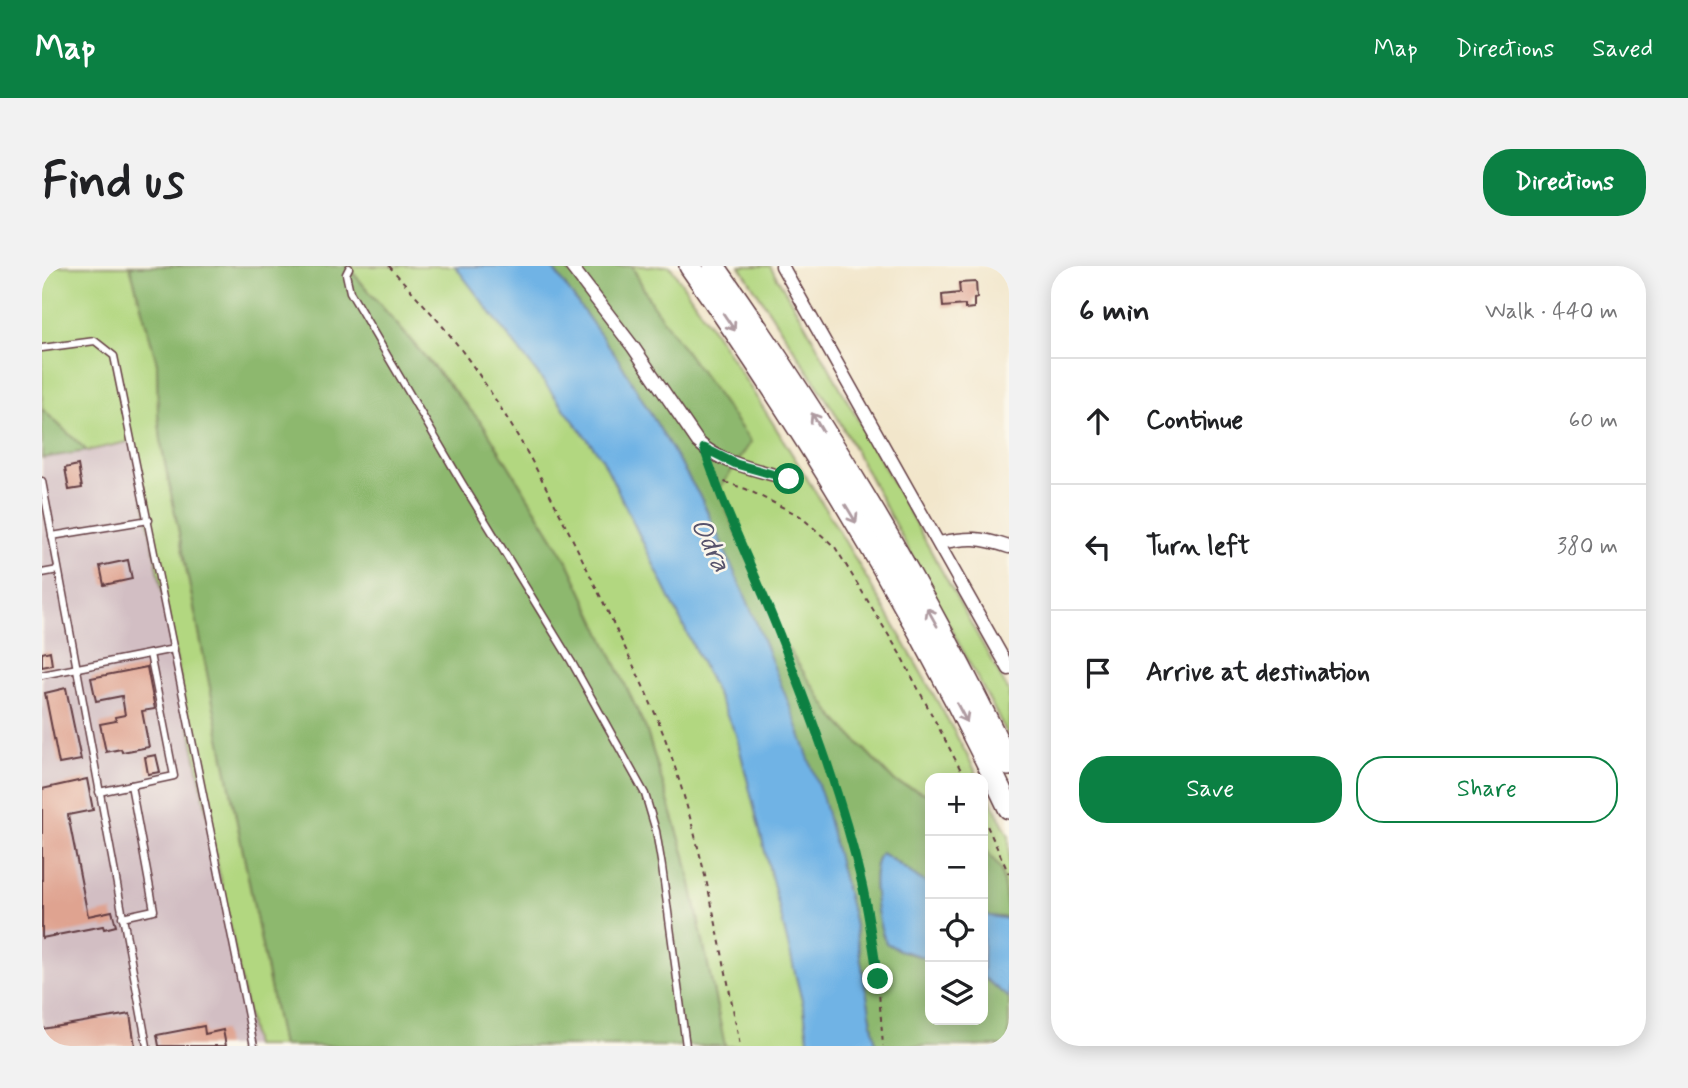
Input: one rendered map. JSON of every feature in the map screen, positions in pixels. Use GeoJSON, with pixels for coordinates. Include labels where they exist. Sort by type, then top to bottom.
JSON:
{"type":"FeatureCollection","features":[{"type":"Feature","properties":{"kind":"highway"},"geometry":{"type":"LineString","coordinates":[[691,266],[792,417],[874,551],[941,672],[1009,808]]}},
{"type":"Feature","properties":{"kind":"highway"},"geometry":{"type":"LineString","coordinates":[[714,266],[809,409],[892,545],[1009,765]]}},
{"type":"Feature","properties":{"kind":"street"},"geometry":{"type":"LineString","coordinates":[[571,266],[633,347],[704,448],[736,464],[789,479]]}},
{"type":"Feature","properties":{"kind":"street"},"geometry":{"type":"LineString","coordinates":[[782,266],[1009,669]]}},
{"type":"Feature","properties":{"kind":"street"},"geometry":{"type":"LineString","coordinates":[[939,543],[967,537],[1009,547]]}},
{"type":"Feature","properties":{"kind":"lane"},"geometry":{"type":"LineString","coordinates":[[349,268],[346,274],[350,292],[571,661],[645,794],[656,831],[662,867],[685,1046]]}},
{"type":"Feature","properties":{"kind":"lane"},"geometry":{"type":"LineString","coordinates":[[42,348],[95,341],[114,356],[254,1046]]}},
{"type":"Feature","properties":{"kind":"lane"},"geometry":{"type":"LineString","coordinates":[[42,481],[147,1046]]}},
{"type":"Feature","properties":{"kind":"lane"},"geometry":{"type":"LineString","coordinates":[[52,536],[149,520]]}},
{"type":"Feature","properties":{"kind":"lane"},"geometry":{"type":"LineString","coordinates":[[42,573],[58,570]]}},
{"type":"Feature","properties":{"kind":"lane"},"geometry":{"type":"LineString","coordinates":[[42,674],[174,649]]}},
{"type":"Feature","properties":{"kind":"lane"},"geometry":{"type":"LineString","coordinates":[[99,792],[174,776],[150,653]]}},
{"type":"Feature","properties":{"kind":"lane"},"geometry":{"type":"LineString","coordinates":[[122,917],[154,910],[131,785]]}},
{"type":"Feature","properties":{"kind":"path"},"geometry":{"type":"LineString","coordinates":[[389,266],[464,354],[508,421],[558,508],[632,663],[671,756],[702,860],[740,1046]]}},
{"type":"Feature","properties":{"kind":"path"},"geometry":{"type":"LineString","coordinates":[[704,448],[714,479],[782,640],[827,763],[862,884],[878,979],[883,1046]]}},
{"type":"Feature","properties":{"kind":"path"},"geometry":{"type":"LineString","coordinates":[[714,479],[746,489],[800,516],[835,547],[900,654],[962,773]]}},
{"type":"Feature","properties":{"kind":"path"},"geometry":{"type":"LineString","coordinates":[[988,828],[1009,874]]}},
{"type":"Feature","properties":{"kind":"shaded area"},"geometry":{"type":"Polygon","coordinates":[[[133,441],[254,1046],[42,1046],[42,458],[133,441]]]}},
{"type":"Feature","properties":{"kind":"green space"},"geometry":{"type":"Polygon","coordinates":[[[42,266],[130,266],[157,363],[162,448],[282,1046],[254,1046],[132,441],[87,451],[42,409],[42,266]]]}},
{"type":"Feature","properties":{"kind":"green space"},"geometry":{"type":"Polygon","coordinates":[[[130,266],[347,266],[485,427],[569,564],[646,729],[685,856],[725,1046],[282,1046],[162,448],[157,363],[130,266]]]}},
{"type":"Feature","properties":{"kind":"green space"},"geometry":{"type":"Polygon","coordinates":[[[347,266],[455,266],[602,458],[736,734],[804,1009],[809,1046],[725,1046],[685,856],[646,729],[485,427],[347,266]]]}},
{"type":"Feature","properties":{"kind":"green space"},"geometry":{"type":"Polygon","coordinates":[[[551,266],[632,266],[651,303],[751,442],[718,491],[782,640],[833,716],[895,782],[925,793],[925,882],[881,853],[877,861],[874,882],[883,936],[891,946],[925,958],[925,1025],[988,1025],[988,981],[1009,998],[1009,1046],[876,1046],[853,916],[702,500],[620,362],[551,266]]]}},
{"type":"Feature","properties":{"kind":"green space"},"geometry":{"type":"Polygon","coordinates":[[[632,266],[670,266],[731,357],[818,497],[902,639],[976,773],[925,773],[925,793],[895,782],[833,716],[782,640],[717,490],[651,303],[632,266]]]}},
{"type":"Feature","properties":{"kind":"green space"},"geometry":{"type":"Polygon","coordinates":[[[740,266],[770,266],[805,324],[1009,692],[1009,737],[834,411],[740,266]]]}},
{"type":"Feature","properties":{"kind":"green space"},"geometry":{"type":"Polygon","coordinates":[[[42,409],[87,451],[42,458],[42,409]]]}},
{"type":"Feature","properties":{"kind":"green space"},"geometry":{"type":"Polygon","coordinates":[[[988,795],[1009,836],[1009,919],[1001,870],[988,853],[988,795]]]}},
{"type":"Feature","properties":{"kind":"green space"},"geometry":{"type":"Polygon","coordinates":[[[988,853],[1001,870],[1009,918],[990,916],[988,853]]]}},
{"type":"Feature","properties":{"kind":"water","name":"Odra"},"geometry":{"type":"Polygon","coordinates":[[[455,266],[551,266],[620,362],[702,500],[747,600],[793,714],[823,799],[853,916],[876,1046],[809,1046],[804,1009],[736,734],[602,458],[455,266]]]}},
{"type":"Feature","properties":{"kind":"water"},"geometry":{"type":"Polygon","coordinates":[[[881,853],[925,882],[925,958],[886,943],[877,911],[874,885],[881,853]]]}},
{"type":"Feature","properties":{"kind":"water"},"geometry":{"type":"Polygon","coordinates":[[[988,915],[1009,919],[1009,998],[988,981],[988,915]]]}},
{"type":"Feature","properties":{"kind":"building"},"geometry":{"type":"Polygon","coordinates":[[[976,282],[977,298],[974,299],[974,308],[965,309],[965,305],[943,307],[942,295],[960,293],[959,283],[976,282]]]}},
{"type":"Feature","properties":{"kind":"building"},"geometry":{"type":"Polygon","coordinates":[[[78,465],[82,488],[69,490],[65,468],[78,465]]]}},
{"type":"Feature","properties":{"kind":"building"},"geometry":{"type":"Polygon","coordinates":[[[128,560],[132,579],[104,585],[100,566],[128,560]]]}},
{"type":"Feature","properties":{"kind":"building"},"geometry":{"type":"Polygon","coordinates":[[[50,651],[52,665],[42,667],[42,653],[50,651]]]}},
{"type":"Feature","properties":{"kind":"building"},"geometry":{"type":"Polygon","coordinates":[[[147,667],[155,709],[142,711],[149,747],[106,752],[100,724],[116,721],[115,717],[125,715],[122,696],[96,701],[91,678],[147,667]]]}},
{"type":"Feature","properties":{"kind":"building"},"geometry":{"type":"Polygon","coordinates":[[[66,688],[81,760],[59,764],[45,693],[66,688]]]}},
{"type":"Feature","properties":{"kind":"building"},"geometry":{"type":"Polygon","coordinates":[[[156,755],[160,772],[148,774],[145,757],[156,755]]]}},
{"type":"Feature","properties":{"kind":"building"},"geometry":{"type":"Polygon","coordinates":[[[87,779],[93,810],[68,815],[88,916],[112,911],[116,926],[42,938],[42,789],[87,779]]]}},
{"type":"Feature","properties":{"kind":"building"},"geometry":{"type":"Polygon","coordinates":[[[130,1014],[135,1046],[42,1046],[42,1029],[130,1014]]]}},
{"type":"Feature","properties":{"kind":"building"},"geometry":{"type":"Polygon","coordinates":[[[204,1026],[205,1034],[223,1030],[226,1046],[159,1046],[157,1035],[204,1026]]]}},
{"type":"Feature","properties":{"kind":"route"},"geometry":{"type":"LineString","coordinates":[[789,479],[736,464],[704,448],[718,491],[782,640],[827,763],[862,884],[878,979]]}}]}
